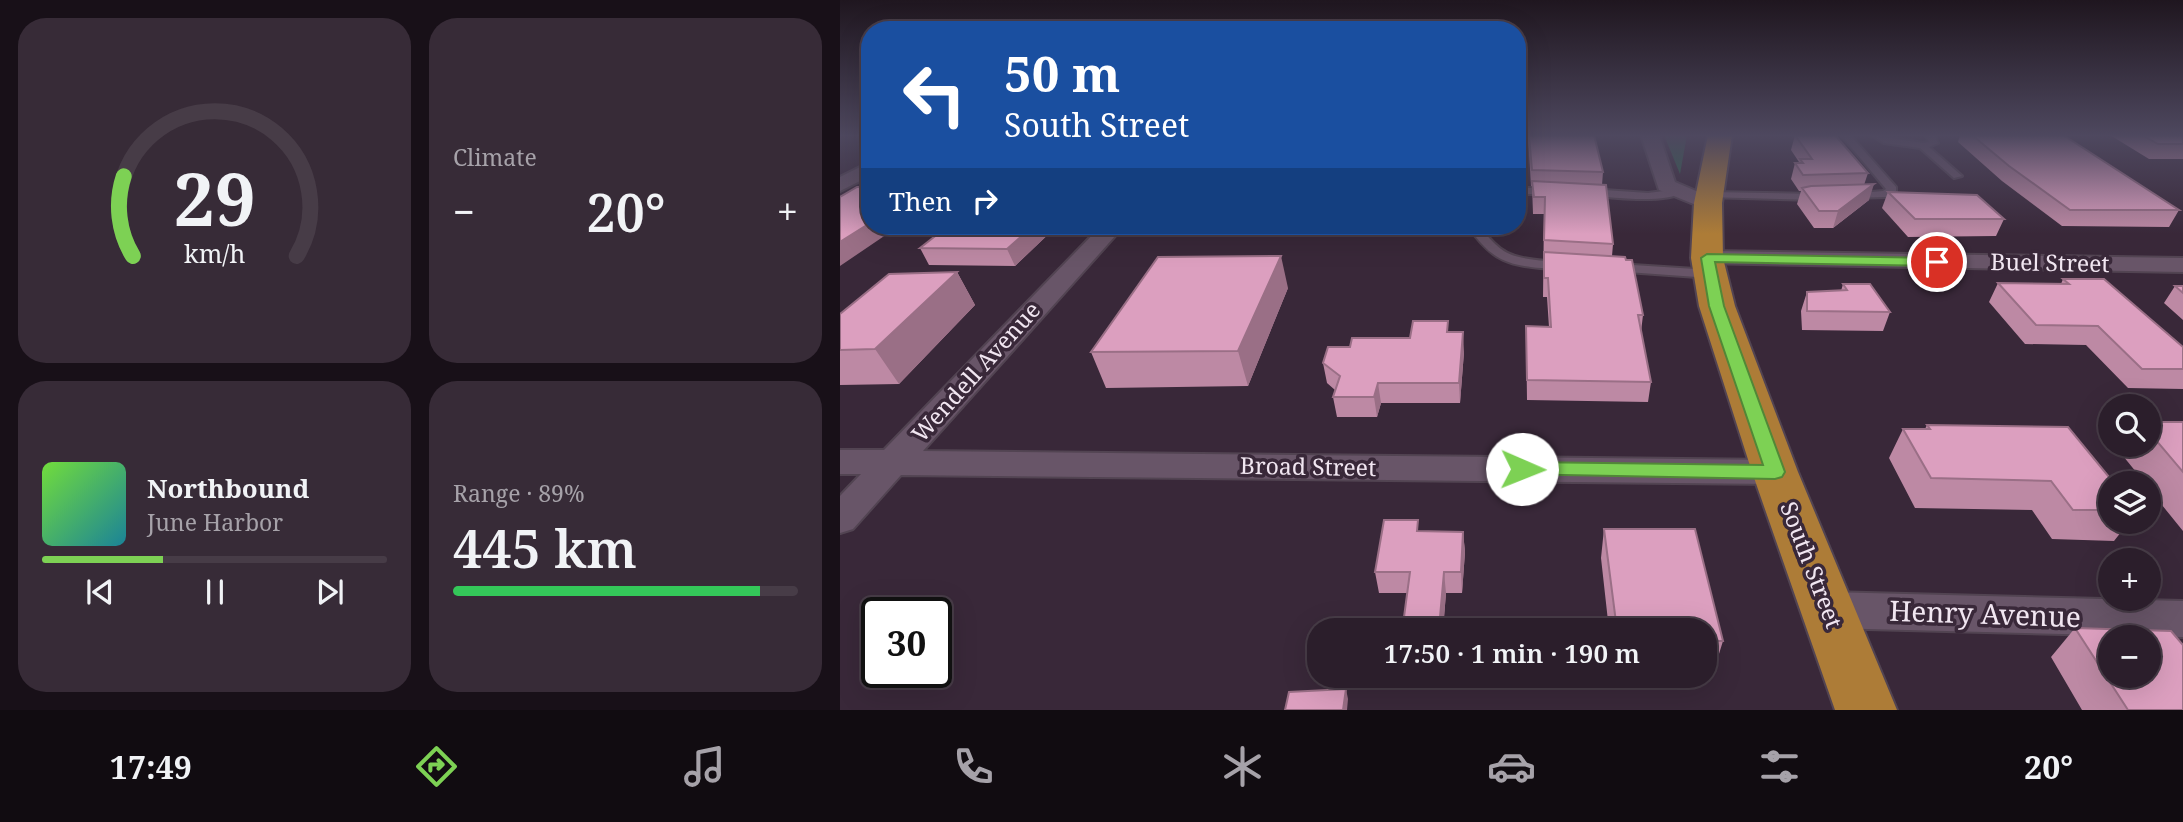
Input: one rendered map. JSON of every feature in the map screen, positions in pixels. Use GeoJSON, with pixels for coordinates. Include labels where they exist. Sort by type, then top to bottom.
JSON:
{"type":"FeatureCollection","features":[{"type":"Feature","properties":{"kind":"highway","name":"South Street"},"geometry":{"type":"LineString","coordinates":[[1709,168],[1699,197],[1717,306],[1775,472],[1866,710]]}},
{"type":"Feature","properties":{"kind":"street"},"geometry":{"type":"LineString","coordinates":[[1660,168],[1666,186],[1699,197]]}},
{"type":"Feature","properties":{"kind":"street"},"geometry":{"type":"LineString","coordinates":[[840,185],[861,172]]}},
{"type":"Feature","properties":{"kind":"street","name":"Wendell Avenue"},"geometry":{"type":"LineString","coordinates":[[840,519],[1104,235]]}},
{"type":"Feature","properties":{"kind":"street","name":"Buel Street"},"geometry":{"type":"LineString","coordinates":[[1709,266],[2183,265]]}},
{"type":"Feature","properties":{"kind":"street","name":"Broad Street"},"geometry":{"type":"LineString","coordinates":[[840,462],[1775,472]]}},
{"type":"Feature","properties":{"kind":"street","name":"Henry Avenue"},"geometry":{"type":"LineString","coordinates":[[1828,610],[2183,620]]}},
{"type":"Feature","properties":{"kind":"lane"},"geometry":{"type":"LineString","coordinates":[[1843,196],[1886,194],[1892,188],[1874,168]]}},
{"type":"Feature","properties":{"kind":"lane"},"geometry":{"type":"LineString","coordinates":[[1948,168],[1957,176]]}},
{"type":"Feature","properties":{"kind":"lane"},"geometry":{"type":"LineString","coordinates":[[1526,191],[1559,191]]}},
{"type":"Feature","properties":{"kind":"lane"},"geometry":{"type":"LineString","coordinates":[[1572,191],[1648,196],[1831,197]]}},
{"type":"Feature","properties":{"kind":"lane"},"geometry":{"type":"LineString","coordinates":[[1480,235],[1494,252],[1519,262],[1575,267]]}},
{"type":"Feature","properties":{"kind":"lane"},"geometry":{"type":"LineString","coordinates":[[1601,268],[1709,266]]}},
{"type":"Feature","properties":{"kind":"building"},"geometry":{"type":"Polygon","coordinates":[[[1602,168],[1603,172],[1532,170],[1602,168]]]}},
{"type":"Feature","properties":{"kind":"building"},"geometry":{"type":"Polygon","coordinates":[[[1798,168],[1864,168],[1868,173],[1803,175],[1798,168]]]}},
{"type":"Feature","properties":{"kind":"building"},"geometry":{"type":"Polygon","coordinates":[[[2012,168],[2114,168],[2179,210],[2070,210],[2012,168]]]}},
{"type":"Feature","properties":{"kind":"building"},"geometry":{"type":"Polygon","coordinates":[[[1532,181],[1606,185],[1613,244],[1544,240],[1545,197],[1534,197],[1532,181]]]}},
{"type":"Feature","properties":{"kind":"building"},"geometry":{"type":"Polygon","coordinates":[[[1874,184],[1838,211],[1819,211],[1802,188],[1811,186],[1874,184]]]}},
{"type":"Feature","properties":{"kind":"building"},"geometry":{"type":"Polygon","coordinates":[[[861,187],[861,229],[840,242],[840,197],[861,187]]]}},
{"type":"Feature","properties":{"kind":"building"},"geometry":{"type":"Polygon","coordinates":[[[1888,192],[1977,195],[2004,219],[1915,219],[1888,192]]]}},
{"type":"Feature","properties":{"kind":"building"},"geometry":{"type":"Polygon","coordinates":[[[937,235],[1023,235],[1007,249],[920,248],[937,235]]]}},
{"type":"Feature","properties":{"kind":"building"},"geometry":{"type":"Polygon","coordinates":[[[1544,252],[1625,257],[1626,260],[1632,260],[1643,315],[1638,315],[1651,382],[1527,380],[1526,326],[1551,327],[1548,278],[1544,278],[1544,252]]]}},
{"type":"Feature","properties":{"kind":"building"},"geometry":{"type":"Polygon","coordinates":[[[1281,256],[1238,351],[1091,352],[1158,257],[1281,256]]]}},
{"type":"Feature","properties":{"kind":"building"},"geometry":{"type":"Polygon","coordinates":[[[957,272],[875,349],[840,350],[840,314],[889,274],[957,272]]]}},
{"type":"Feature","properties":{"kind":"building"},"geometry":{"type":"Polygon","coordinates":[[[2063,279],[2104,279],[2183,347],[2183,369],[2142,369],[2098,326],[2036,325],[1998,283],[2069,284],[2063,279]]]}},
{"type":"Feature","properties":{"kind":"building"},"geometry":{"type":"Polygon","coordinates":[[[1843,284],[1870,284],[1890,312],[1807,311],[1807,292],[1847,290],[1843,284]]]}},
{"type":"Feature","properties":{"kind":"building"},"geometry":{"type":"Polygon","coordinates":[[[1413,321],[1448,321],[1447,332],[1463,332],[1459,383],[1378,383],[1374,397],[1333,397],[1340,376],[1323,363],[1328,347],[1350,347],[1352,338],[1410,338],[1413,321]]]}},
{"type":"Feature","properties":{"kind":"building"},"geometry":{"type":"Polygon","coordinates":[[[2161,422],[2183,422],[2183,472],[2161,446],[2161,422]]]}},
{"type":"Feature","properties":{"kind":"building"},"geometry":{"type":"Polygon","coordinates":[[[1927,425],[2068,427],[2104,471],[2098,471],[2098,510],[2073,510],[2051,481],[1931,478],[1903,429],[1930,429],[1927,425]]]}},
{"type":"Feature","properties":{"kind":"building"},"geometry":{"type":"Polygon","coordinates":[[[1384,520],[1418,520],[1417,531],[1463,532],[1461,572],[1444,572],[1440,617],[1404,617],[1410,572],[1375,572],[1384,520]]]}},
{"type":"Feature","properties":{"kind":"building"},"geometry":{"type":"Polygon","coordinates":[[[1604,529],[1695,529],[1723,641],[1717,641],[1717,618],[1615,618],[1604,529]]]}},
{"type":"Feature","properties":{"kind":"building"},"geometry":{"type":"Polygon","coordinates":[[[2075,628],[2098,629],[2098,664],[2075,628]]]}},
{"type":"Feature","properties":{"kind":"building"},"geometry":{"type":"Polygon","coordinates":[[[2161,631],[2171,631],[2183,645],[2183,710],[2128,710],[2114,688],[2161,688],[2161,631]]]}},
{"type":"Feature","properties":{"kind":"building"},"geometry":{"type":"Polygon","coordinates":[[[1346,689],[1343,710],[1285,710],[1289,692],[1346,689]]]}},
{"type":"Feature","properties":{"kind":"route"},"geometry":{"type":"LineString","coordinates":[[1522,469],[1775,472],[1717,306],[1707,258],[1937,262]]}}]}
